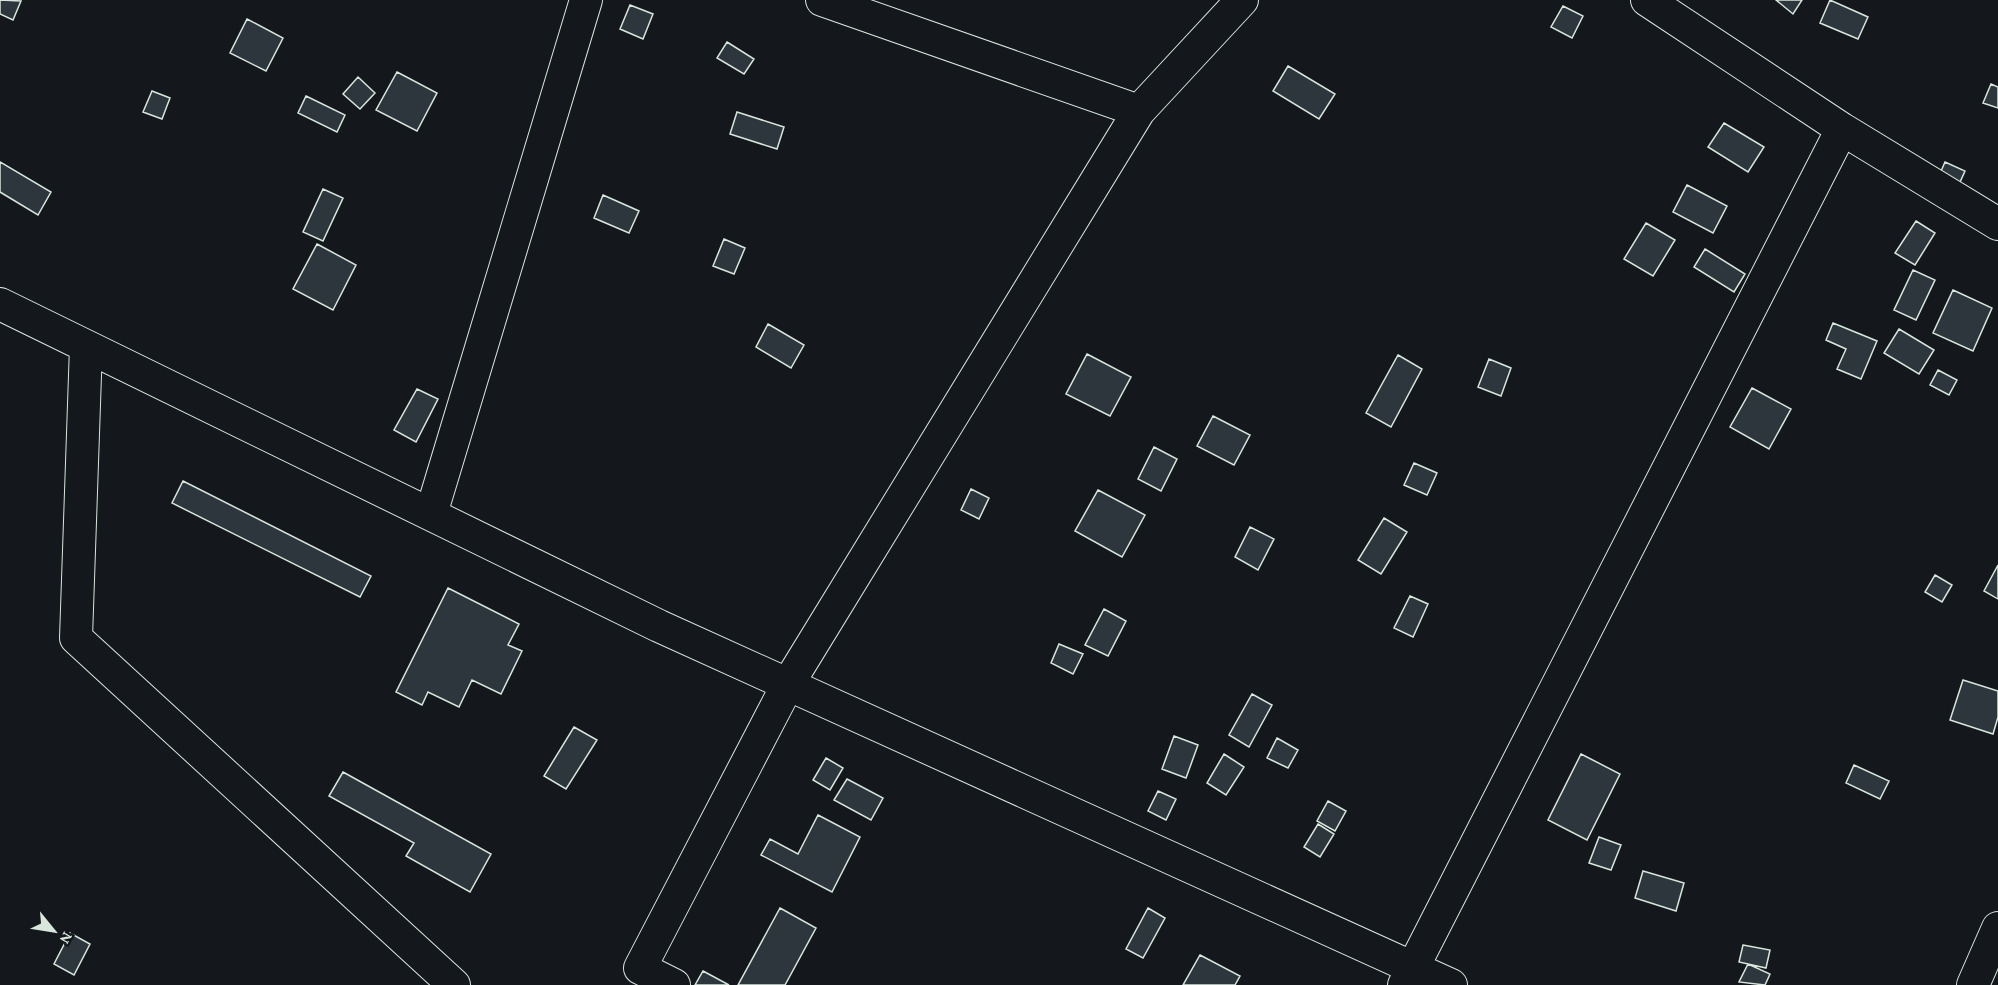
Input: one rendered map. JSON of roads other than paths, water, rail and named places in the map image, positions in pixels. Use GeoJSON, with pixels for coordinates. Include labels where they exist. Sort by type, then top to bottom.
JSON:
{"type":"FeatureCollection","features":[{"type":"Feature","properties":{"kind":"street"},"geometry":{"type":"LineString","coordinates":[[431,514],[586,0]]}},
{"type":"Feature","properties":{"kind":"street"},"geometry":{"type":"LineString","coordinates":[[822,0],[1140,111]]}},
{"type":"Feature","properties":{"kind":"street"},"geometry":{"type":"LineString","coordinates":[[674,985],[634,977],[788,684],[1140,111],[1242,0]]}},
{"type":"Feature","properties":{"kind":"street"},"geometry":{"type":"LineString","coordinates":[[1647,0],[1842,129],[1998,224]]}},
{"type":"Feature","properties":{"kind":"street"},"geometry":{"type":"LineString","coordinates":[[1408,976],[1842,129]]}},
{"type":"Feature","properties":{"kind":"street"},"geometry":{"type":"LineString","coordinates":[[0,304],[659,626],[788,684],[1408,976],[1451,985]]}},
{"type":"Feature","properties":{"kind":"street"},"geometry":{"type":"LineString","coordinates":[[86,346],[76,638],[454,985]]}},
{"type":"Feature","properties":{"kind":"street"},"geometry":{"type":"LineString","coordinates":[[1973,985],[1998,928]]}}]}
